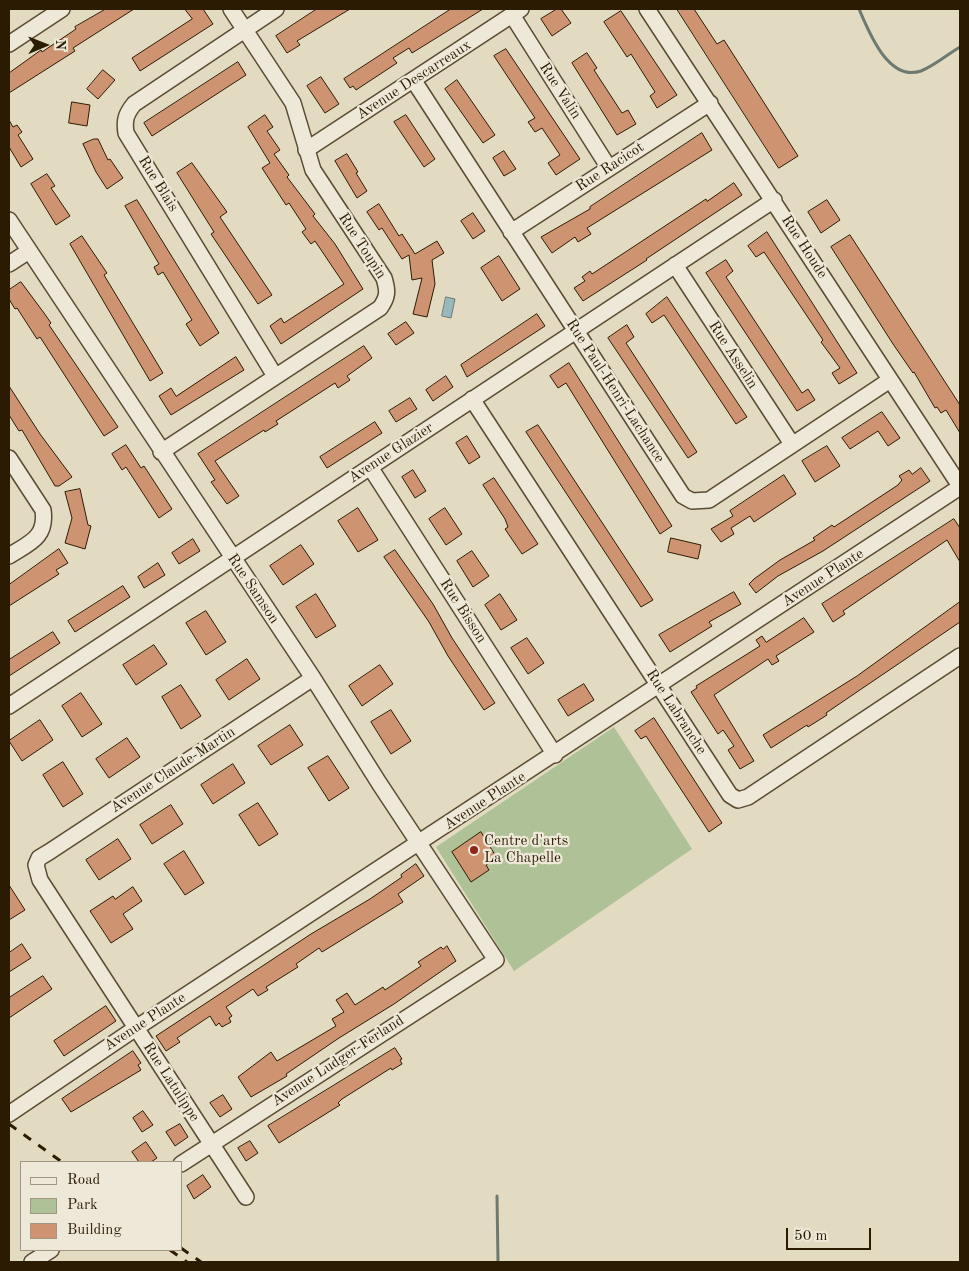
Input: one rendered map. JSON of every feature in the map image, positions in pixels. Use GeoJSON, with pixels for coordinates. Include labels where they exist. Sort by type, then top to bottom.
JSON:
{"type":"FeatureCollection","features":[{"type":"Feature","properties":{"kind":"street"},"geometry":{"type":"LineString","coordinates":[[9,44],[62,9]]}},
{"type":"Feature","properties":{"kind":"street","name":"Rue Toupin"},"geometry":{"type":"LineString","coordinates":[[161,452],[380,308],[387,299],[388,288],[384,278],[312,170],[293,103],[231,9]]}},
{"type":"Feature","properties":{"kind":"street","name":"Rue Blais"},"geometry":{"type":"LineString","coordinates":[[276,9],[134,104],[127,113],[125,122],[126,132],[276,376]]}},
{"type":"Feature","properties":{"kind":"street","name":"Rue Houde"},"geometry":{"type":"LineString","coordinates":[[647,9],[774,200],[960,487]]}},
{"type":"Feature","properties":{"kind":"street","name":"Avenue Descarreaux"},"geometry":{"type":"LineString","coordinates":[[306,150],[414,81],[516,12]]}},
{"type":"Feature","properties":{"kind":"street","name":"Rue Valin"},"geometry":{"type":"LineString","coordinates":[[516,12],[609,168]]}},
{"type":"Feature","properties":{"kind":"street","name":"Rue Paul-Henri-Lachance"},"geometry":{"type":"LineString","coordinates":[[414,81],[683,496],[692,501],[709,500],[890,380]]}},
{"type":"Feature","properties":{"kind":"street","name":"Rue Racicot"},"geometry":{"type":"LineString","coordinates":[[511,232],[710,103]]}},
{"type":"Feature","properties":{"kind":"street","name":"Avenue Glazier"},"geometry":{"type":"LineString","coordinates":[[9,706],[774,200]]}},
{"type":"Feature","properties":{"kind":"street","name":"Rue Samson"},"geometry":{"type":"LineString","coordinates":[[9,220],[161,452],[313,678],[496,960]]}},
{"type":"Feature","properties":{"kind":"street"},"geometry":{"type":"LineString","coordinates":[[9,264],[29,251]]}},
{"type":"Feature","properties":{"kind":"street","name":"Rue Asselin"},"geometry":{"type":"LineString","coordinates":[[675,265],[792,444]]}},
{"type":"Feature","properties":{"kind":"street","name":"Rue Labranche"},"geometry":{"type":"LineString","coordinates":[[472,399],[730,795],[738,800],[748,797],[960,656]]}},
{"type":"Feature","properties":{"kind":"street"},"geometry":{"type":"LineString","coordinates":[[9,458],[43,510],[44,520],[42,531],[38,538],[9,556]]}},
{"type":"Feature","properties":{"kind":"street","name":"Rue Bisson"},"geometry":{"type":"LineString","coordinates":[[370,467],[555,754]]}},
{"type":"Feature","properties":{"kind":"street","name":"Avenue Plante"},"geometry":{"type":"LineString","coordinates":[[9,1114],[136,1028],[660,686],[960,487]]}},
{"type":"Feature","properties":{"kind":"street","name":"Avenue Claude-Martin"},"geometry":{"type":"LineString","coordinates":[[36,865],[40,858],[313,678]]}},
{"type":"Feature","properties":{"kind":"street","name":"Rue Latulippe"},"geometry":{"type":"LineString","coordinates":[[36,865],[40,880],[246,1197]]}},
{"type":"Feature","properties":{"kind":"street","name":"Avenue Ludger-Ferland"},"geometry":{"type":"LineString","coordinates":[[182,1163],[496,960]]}},
{"type":"Feature","properties":{"kind":"street"},"geometry":{"type":"LineString","coordinates":[[32,1262],[49,1251]]}},
{"type":"Feature","properties":{"kind":"green space"},"geometry":{"type":"Polygon","coordinates":[[[614,727],[692,849],[514,971],[436,847],[614,727]]]}},
{"type":"Feature","properties":{"kind":"water"},"geometry":{"type":"Polygon","coordinates":[[[446,297],[455,299],[451,318],[442,316],[446,297]]]}},
{"type":"Feature","properties":{"kind":"building"},"geometry":{"type":"Polygon","coordinates":[[[106,9],[134,9],[73,48],[75,51],[9,93],[9,73],[41,50],[42,52],[76,29],[75,27],[106,9]]]}},
{"type":"Feature","properties":{"kind":"building"},"geometry":{"type":"Polygon","coordinates":[[[185,9],[203,9],[213,24],[140,71],[132,58],[192,19],[185,9]]]}},
{"type":"Feature","properties":{"kind":"building"},"geometry":{"type":"Polygon","coordinates":[[[317,9],[350,9],[297,41],[300,45],[287,53],[276,36],[317,9]]]}},
{"type":"Feature","properties":{"kind":"building"},"geometry":{"type":"Polygon","coordinates":[[[451,9],[483,9],[412,53],[409,48],[393,58],[397,63],[356,90],[353,86],[350,88],[344,79],[451,9]]]}},
{"type":"Feature","properties":{"kind":"building"},"geometry":{"type":"Polygon","coordinates":[[[557,9],[561,9],[571,23],[552,36],[541,19],[557,9]]]}},
{"type":"Feature","properties":{"kind":"building"},"geometry":{"type":"Polygon","coordinates":[[[677,9],[694,9],[717,44],[724,40],[798,156],[779,168],[677,9]]]}},
{"type":"Feature","properties":{"kind":"building"},"geometry":{"type":"Polygon","coordinates":[[[621,11],[677,95],[657,108],[650,96],[655,92],[631,54],[627,57],[604,22],[621,11]]]}},
{"type":"Feature","properties":{"kind":"building"},"geometry":{"type":"Polygon","coordinates":[[[506,49],[580,159],[556,175],[548,163],[560,155],[542,128],[535,132],[528,122],[535,118],[494,56],[506,49]]]}},
{"type":"Feature","properties":{"kind":"building"},"geometry":{"type":"Polygon","coordinates":[[[587,53],[597,68],[594,70],[622,113],[628,110],[636,124],[617,135],[572,63],[587,53]]]}},
{"type":"Feature","properties":{"kind":"building"},"geometry":{"type":"Polygon","coordinates":[[[238,62],[246,75],[152,136],[144,123],[238,62]]]}},
{"type":"Feature","properties":{"kind":"building"},"geometry":{"type":"Polygon","coordinates":[[[103,70],[115,80],[98,99],[87,89],[103,70]]]}},
{"type":"Feature","properties":{"kind":"building"},"geometry":{"type":"Polygon","coordinates":[[[321,77],[339,104],[325,113],[307,86],[321,77]]]}},
{"type":"Feature","properties":{"kind":"building"},"geometry":{"type":"Polygon","coordinates":[[[457,80],[495,135],[483,143],[445,89],[457,80]]]}},
{"type":"Feature","properties":{"kind":"building"},"geometry":{"type":"Polygon","coordinates":[[[72,102],[90,105],[87,126],[69,123],[72,102]]]}},
{"type":"Feature","properties":{"kind":"building"},"geometry":{"type":"Polygon","coordinates":[[[265,115],[273,127],[267,131],[280,150],[274,154],[289,175],[287,177],[315,214],[313,216],[335,244],[363,289],[281,344],[270,326],[281,318],[284,323],[344,284],[315,241],[311,244],[302,232],[306,229],[289,203],[286,205],[262,168],[270,163],[248,127],[265,115]]]}},
{"type":"Feature","properties":{"kind":"building"},"geometry":{"type":"Polygon","coordinates":[[[406,115],[435,159],[424,167],[394,122],[406,115]]]}},
{"type":"Feature","properties":{"kind":"building"},"geometry":{"type":"Polygon","coordinates":[[[9,120],[13,127],[17,125],[22,132],[18,135],[33,159],[21,167],[9,147],[9,120]]]}},
{"type":"Feature","properties":{"kind":"building"},"geometry":{"type":"Polygon","coordinates":[[[702,133],[712,150],[587,228],[591,234],[578,242],[575,237],[552,253],[541,237],[590,209],[590,207],[702,133]]]}},
{"type":"Feature","properties":{"kind":"building"},"geometry":{"type":"Polygon","coordinates":[[[98,139],[108,160],[110,159],[123,178],[107,189],[96,172],[83,144],[98,139]]]}},
{"type":"Feature","properties":{"kind":"building"},"geometry":{"type":"Polygon","coordinates":[[[504,151],[516,169],[504,176],[493,158],[504,151]]]}},
{"type":"Feature","properties":{"kind":"building"},"geometry":{"type":"Polygon","coordinates":[[[347,154],[367,191],[357,198],[335,161],[347,154]]]}},
{"type":"Feature","properties":{"kind":"building"},"geometry":{"type":"Polygon","coordinates":[[[192,163],[227,212],[220,217],[272,295],[258,304],[211,234],[214,232],[177,173],[192,163]]]}},
{"type":"Feature","properties":{"kind":"building"},"geometry":{"type":"Polygon","coordinates":[[[47,174],[55,186],[51,188],[70,216],[56,225],[31,184],[47,174]]]}},
{"type":"Feature","properties":{"kind":"building"},"geometry":{"type":"Polygon","coordinates":[[[734,183],[742,195],[583,301],[574,288],[585,281],[582,277],[590,271],[592,274],[706,199],[707,201],[734,183]]]}},
{"type":"Feature","properties":{"kind":"building"},"geometry":{"type":"Polygon","coordinates":[[[137,200],[219,333],[200,346],[186,324],[192,320],[163,272],[158,275],[154,267],[159,264],[125,206],[137,200]]]}},
{"type":"Feature","properties":{"kind":"building"},"geometry":{"type":"Polygon","coordinates":[[[827,200],[840,220],[821,233],[808,212],[827,200]]]}},
{"type":"Feature","properties":{"kind":"building"},"geometry":{"type":"Polygon","coordinates":[[[379,204],[399,236],[402,234],[415,254],[437,241],[444,253],[432,260],[435,284],[427,317],[413,314],[422,278],[412,280],[409,255],[402,259],[382,228],[379,230],[367,212],[379,204]]]}},
{"type":"Feature","properties":{"kind":"building"},"geometry":{"type":"Polygon","coordinates":[[[473,213],[485,231],[473,239],[461,221],[473,213]]]}},
{"type":"Feature","properties":{"kind":"building"},"geometry":{"type":"Polygon","coordinates":[[[767,232],[857,373],[839,384],[832,373],[840,368],[821,342],[823,340],[764,252],[756,257],[748,246],[767,232]]]}},
{"type":"Feature","properties":{"kind":"building"},"geometry":{"type":"Polygon","coordinates":[[[850,235],[960,405],[960,433],[946,410],[941,413],[937,407],[935,408],[914,372],[893,344],[831,247],[850,235]]]}},
{"type":"Feature","properties":{"kind":"building"},"geometry":{"type":"Polygon","coordinates":[[[82,236],[107,273],[104,275],[163,373],[150,381],[70,244],[82,236]]]}},
{"type":"Feature","properties":{"kind":"building"},"geometry":{"type":"Polygon","coordinates":[[[499,256],[520,289],[502,301],[481,268],[499,256]]]}},
{"type":"Feature","properties":{"kind":"building"},"geometry":{"type":"Polygon","coordinates":[[[726,260],[733,271],[726,277],[802,393],[808,389],[815,400],[797,411],[706,273],[726,260]]]}},
{"type":"Feature","properties":{"kind":"building"},"geometry":{"type":"Polygon","coordinates":[[[21,282],[51,323],[49,325],[118,427],[104,436],[40,337],[37,339],[9,299],[9,290],[21,282]]]}},
{"type":"Feature","properties":{"kind":"building"},"geometry":{"type":"Polygon","coordinates":[[[667,297],[747,417],[736,424],[664,315],[652,323],[646,314],[667,297]]]}},
{"type":"Feature","properties":{"kind":"building"},"geometry":{"type":"Polygon","coordinates":[[[537,314],[545,326],[467,377],[461,365],[537,314]]]}},
{"type":"Feature","properties":{"kind":"building"},"geometry":{"type":"Polygon","coordinates":[[[406,322],[414,333],[396,345],[388,334],[406,322]]]}},
{"type":"Feature","properties":{"kind":"building"},"geometry":{"type":"Polygon","coordinates":[[[627,325],[634,337],[626,343],[697,452],[688,458],[608,338],[627,325]]]}},
{"type":"Feature","properties":{"kind":"building"},"geometry":{"type":"Polygon","coordinates":[[[364,346],[372,358],[347,376],[350,380],[338,388],[335,383],[276,421],[278,424],[265,432],[264,430],[215,461],[239,496],[227,504],[211,482],[215,480],[198,454],[364,346]]]}},
{"type":"Feature","properties":{"kind":"building"},"geometry":{"type":"Polygon","coordinates":[[[236,357],[244,370],[171,415],[159,396],[171,388],[176,396],[236,357]]]}},
{"type":"Feature","properties":{"kind":"building"},"geometry":{"type":"Polygon","coordinates":[[[569,363],[672,526],[660,534],[566,383],[558,388],[550,376],[569,363]]]}},
{"type":"Feature","properties":{"kind":"building"},"geometry":{"type":"Polygon","coordinates":[[[446,376],[453,387],[433,401],[426,390],[446,376]]]}},
{"type":"Feature","properties":{"kind":"building"},"geometry":{"type":"Polygon","coordinates":[[[9,386],[40,434],[72,477],[59,486],[55,486],[22,430],[19,431],[9,415],[9,386]]]}},
{"type":"Feature","properties":{"kind":"building"},"geometry":{"type":"Polygon","coordinates":[[[410,398],[417,409],[396,422],[389,411],[410,398]]]}},
{"type":"Feature","properties":{"kind":"building"},"geometry":{"type":"Polygon","coordinates":[[[882,412],[900,438],[888,446],[878,431],[850,449],[842,438],[882,412]]]}},
{"type":"Feature","properties":{"kind":"building"},"geometry":{"type":"Polygon","coordinates":[[[375,422],[382,433],[327,468],[320,457],[375,422]]]}},
{"type":"Feature","properties":{"kind":"building"},"geometry":{"type":"Polygon","coordinates":[[[538,425],[653,600],[641,607],[526,432],[538,425]]]}},
{"type":"Feature","properties":{"kind":"building"},"geometry":{"type":"Polygon","coordinates":[[[467,436],[480,457],[469,464],[456,443],[467,436]]]}},
{"type":"Feature","properties":{"kind":"building"},"geometry":{"type":"Polygon","coordinates":[[[126,445],[141,468],[144,466],[172,509],[159,518],[126,467],[122,470],[112,454],[126,445]]]}},
{"type":"Feature","properties":{"kind":"building"},"geometry":{"type":"Polygon","coordinates":[[[827,446],[840,466],[815,482],[802,461],[827,446]]]}},
{"type":"Feature","properties":{"kind":"building"},"geometry":{"type":"Polygon","coordinates":[[[921,468],[930,481],[823,551],[778,576],[756,593],[749,584],[780,560],[815,540],[813,538],[832,525],[834,527],[898,485],[902,480],[899,476],[909,470],[912,474],[921,468]]]}},
{"type":"Feature","properties":{"kind":"building"},"geometry":{"type":"Polygon","coordinates":[[[413,470],[426,491],[415,498],[402,477],[413,470]]]}},
{"type":"Feature","properties":{"kind":"building"},"geometry":{"type":"Polygon","coordinates":[[[784,475],[796,494],[754,522],[750,516],[731,528],[734,534],[721,542],[711,529],[733,516],[730,511],[784,475]]]}},
{"type":"Feature","properties":{"kind":"building"},"geometry":{"type":"Polygon","coordinates":[[[494,478],[538,544],[522,554],[505,529],[508,527],[505,519],[483,485],[494,478]]]}},
{"type":"Feature","properties":{"kind":"building"},"geometry":{"type":"Polygon","coordinates":[[[80,489],[88,525],[91,526],[85,549],[65,543],[72,518],[65,492],[80,489]]]}},
{"type":"Feature","properties":{"kind":"building"},"geometry":{"type":"Polygon","coordinates":[[[358,508],[378,540],[358,552],[338,521],[358,508]]]}},
{"type":"Feature","properties":{"kind":"building"},"geometry":{"type":"Polygon","coordinates":[[[445,508],[462,534],[446,545],[429,519],[445,508]]]}},
{"type":"Feature","properties":{"kind":"building"},"geometry":{"type":"Polygon","coordinates":[[[954,519],[960,528],[960,562],[947,540],[843,611],[845,614],[833,622],[822,604],[954,519]]]}},
{"type":"Feature","properties":{"kind":"building"},"geometry":{"type":"Polygon","coordinates":[[[671,538],[701,545],[698,559],[668,552],[671,538]]]}},
{"type":"Feature","properties":{"kind":"building"},"geometry":{"type":"Polygon","coordinates":[[[193,539],[200,551],[179,564],[172,553],[193,539]]]}},
{"type":"Feature","properties":{"kind":"building"},"geometry":{"type":"Polygon","coordinates":[[[301,545],[314,564],[283,585],[270,566],[301,545]]]}},
{"type":"Feature","properties":{"kind":"building"},"geometry":{"type":"Polygon","coordinates":[[[59,549],[68,563],[56,570],[59,574],[9,606],[9,585],[59,549]]]}},
{"type":"Feature","properties":{"kind":"building"},"geometry":{"type":"Polygon","coordinates":[[[395,550],[433,604],[452,638],[495,703],[484,710],[448,656],[429,622],[384,557],[395,550]]]}},
{"type":"Feature","properties":{"kind":"building"},"geometry":{"type":"Polygon","coordinates":[[[472,551],[489,576],[473,587],[457,561],[472,551]]]}},
{"type":"Feature","properties":{"kind":"building"},"geometry":{"type":"Polygon","coordinates":[[[158,563],[165,575],[144,588],[138,577],[158,563]]]}},
{"type":"Feature","properties":{"kind":"building"},"geometry":{"type":"Polygon","coordinates":[[[123,586],[130,597],[75,632],[68,621],[123,586]]]}},
{"type":"Feature","properties":{"kind":"building"},"geometry":{"type":"Polygon","coordinates":[[[734,592],[741,604],[709,622],[712,626],[670,652],[659,635],[734,592]]]}},
{"type":"Feature","properties":{"kind":"building"},"geometry":{"type":"Polygon","coordinates":[[[316,594],[336,626],[316,638],[296,607],[316,594]]]}},
{"type":"Feature","properties":{"kind":"building"},"geometry":{"type":"Polygon","coordinates":[[[500,594],[517,620],[501,630],[485,605],[500,594]]]}},
{"type":"Feature","properties":{"kind":"building"},"geometry":{"type":"Polygon","coordinates":[[[960,602],[960,622],[826,713],[827,715],[808,727],[807,725],[771,748],[763,735],[857,676],[960,602]]]}},
{"type":"Feature","properties":{"kind":"building"},"geometry":{"type":"Polygon","coordinates":[[[206,611],[226,642],[206,655],[186,623],[206,611]]]}},
{"type":"Feature","properties":{"kind":"building"},"geometry":{"type":"Polygon","coordinates":[[[804,618],[814,632],[776,656],[779,661],[772,665],[768,659],[714,695],[754,761],[740,769],[728,750],[734,746],[723,730],[718,734],[691,692],[697,688],[696,686],[760,646],[756,640],[762,636],[766,642],[804,618]]]}},
{"type":"Feature","properties":{"kind":"building"},"geometry":{"type":"Polygon","coordinates":[[[53,632],[60,643],[9,676],[9,660],[53,632]]]}},
{"type":"Feature","properties":{"kind":"building"},"geometry":{"type":"Polygon","coordinates":[[[527,638],[544,663],[528,674],[511,648],[527,638]]]}},
{"type":"Feature","properties":{"kind":"building"},"geometry":{"type":"Polygon","coordinates":[[[154,645],[167,664],[136,685],[123,665],[154,645]]]}},
{"type":"Feature","properties":{"kind":"building"},"geometry":{"type":"Polygon","coordinates":[[[247,659],[260,679],[229,700],[216,680],[247,659]]]}},
{"type":"Feature","properties":{"kind":"building"},"geometry":{"type":"Polygon","coordinates":[[[380,665],[393,684],[362,706],[349,686],[380,665]]]}},
{"type":"Feature","properties":{"kind":"building"},"geometry":{"type":"Polygon","coordinates":[[[584,684],[594,700],[568,716],[558,700],[584,684]]]}},
{"type":"Feature","properties":{"kind":"building"},"geometry":{"type":"Polygon","coordinates":[[[181,685],[201,716],[181,729],[162,697],[181,685]]]}},
{"type":"Feature","properties":{"kind":"building"},"geometry":{"type":"Polygon","coordinates":[[[81,693],[102,724],[82,737],[62,706],[81,693]]]}},
{"type":"Feature","properties":{"kind":"building"},"geometry":{"type":"Polygon","coordinates":[[[391,710],[411,741],[391,754],[371,722],[391,710]]]}},
{"type":"Feature","properties":{"kind":"building"},"geometry":{"type":"Polygon","coordinates":[[[654,718],[722,823],[709,832],[646,736],[641,739],[635,731],[654,718]]]}},
{"type":"Feature","properties":{"kind":"building"},"geometry":{"type":"Polygon","coordinates":[[[40,720],[53,740],[22,761],[9,741],[40,720]]]}},
{"type":"Feature","properties":{"kind":"building"},"geometry":{"type":"Polygon","coordinates":[[[290,725],[303,745],[271,765],[258,746],[290,725]]]}},
{"type":"Feature","properties":{"kind":"building"},"geometry":{"type":"Polygon","coordinates":[[[127,738],[140,757],[109,778],[96,759],[127,738]]]}},
{"type":"Feature","properties":{"kind":"building"},"geometry":{"type":"Polygon","coordinates":[[[328,756],[349,788],[329,801],[308,768],[328,756]]]}},
{"type":"Feature","properties":{"kind":"building"},"geometry":{"type":"Polygon","coordinates":[[[63,762],[83,794],[63,807],[43,775],[63,762]]]}},
{"type":"Feature","properties":{"kind":"building"},"geometry":{"type":"Polygon","coordinates":[[[233,764],[245,783],[213,804],[201,785],[233,764]]]}},
{"type":"Feature","properties":{"kind":"building"},"geometry":{"type":"Polygon","coordinates":[[[258,803],[278,834],[259,846],[239,815],[258,803]]]}},
{"type":"Feature","properties":{"kind":"building"},"geometry":{"type":"Polygon","coordinates":[[[171,805],[183,824],[152,844],[140,825],[171,805]]]}},
{"type":"Feature","properties":{"kind":"building"},"geometry":{"type":"Polygon","coordinates":[[[481,832],[497,858],[486,865],[489,870],[471,882],[452,852],[481,832]]]}},
{"type":"Feature","properties":{"kind":"building"},"geometry":{"type":"Polygon","coordinates":[[[118,839],[131,859],[99,880],[86,860],[118,839]]]}},
{"type":"Feature","properties":{"kind":"building"},"geometry":{"type":"Polygon","coordinates":[[[184,851],[204,883],[185,895],[164,864],[184,851]]]}},
{"type":"Feature","properties":{"kind":"building"},"geometry":{"type":"Polygon","coordinates":[[[416,864],[424,876],[398,894],[403,902],[322,952],[319,948],[296,964],[298,967],[266,987],[268,990],[258,996],[253,989],[226,1007],[232,1016],[229,1018],[231,1022],[222,1027],[219,1023],[216,1026],[210,1016],[177,1038],[180,1042],[166,1051],[156,1036],[311,934],[370,899],[402,877],[401,875],[416,864]]]}},
{"type":"Feature","properties":{"kind":"building"},"geometry":{"type":"Polygon","coordinates":[[[9,885],[25,910],[9,920],[9,885]]]}},
{"type":"Feature","properties":{"kind":"building"},"geometry":{"type":"Polygon","coordinates":[[[133,887],[142,901],[123,914],[133,929],[111,943],[90,911],[113,896],[115,899],[133,887]]]}},
{"type":"Feature","properties":{"kind":"building"},"geometry":{"type":"Polygon","coordinates":[[[22,944],[31,958],[9,972],[9,953],[22,944]]]}},
{"type":"Feature","properties":{"kind":"building"},"geometry":{"type":"Polygon","coordinates":[[[447,946],[456,961],[286,1074],[287,1076],[251,1097],[238,1077],[271,1052],[277,1061],[336,1026],[332,1019],[344,1012],[336,1000],[347,993],[355,1005],[383,987],[385,990],[421,966],[418,962],[441,947],[443,949],[447,946]]]}},
{"type":"Feature","properties":{"kind":"building"},"geometry":{"type":"Polygon","coordinates":[[[43,976],[52,989],[9,1018],[9,998],[43,976]]]}},
{"type":"Feature","properties":{"kind":"building"},"geometry":{"type":"Polygon","coordinates":[[[106,1006],[116,1021],[64,1056],[54,1041],[106,1006]]]}},
{"type":"Feature","properties":{"kind":"building"},"geometry":{"type":"Polygon","coordinates":[[[395,1048],[402,1059],[400,1060],[402,1064],[392,1070],[391,1068],[342,1099],[338,1103],[340,1105],[279,1143],[268,1126],[395,1048]]]}},
{"type":"Feature","properties":{"kind":"building"},"geometry":{"type":"Polygon","coordinates":[[[133,1051],[141,1063],[138,1065],[141,1070],[71,1112],[62,1099],[133,1051]]]}},
{"type":"Feature","properties":{"kind":"building"},"geometry":{"type":"Polygon","coordinates":[[[223,1095],[232,1109],[220,1117],[210,1103],[223,1095]]]}},
{"type":"Feature","properties":{"kind":"building"},"geometry":{"type":"Polygon","coordinates":[[[143,1111],[153,1125],[142,1132],[133,1118],[143,1111]]]}},
{"type":"Feature","properties":{"kind":"building"},"geometry":{"type":"Polygon","coordinates":[[[180,1124],[188,1137],[175,1146],[166,1132],[180,1124]]]}},
{"type":"Feature","properties":{"kind":"building"},"geometry":{"type":"Polygon","coordinates":[[[250,1141],[258,1153],[246,1161],[238,1148],[250,1141]]]}},
{"type":"Feature","properties":{"kind":"building"},"geometry":{"type":"Polygon","coordinates":[[[146,1142],[157,1158],[152,1161],[138,1161],[132,1152],[146,1142]]]}},
{"type":"Feature","properties":{"kind":"building"},"geometry":{"type":"Polygon","coordinates":[[[203,1175],[211,1187],[194,1199],[187,1186],[203,1175]]]}},
{"type":"Feature","properties":{"kind":"waterway"},"geometry":{"type":"LineString","coordinates":[[859,9],[881,53],[899,69],[909,72],[921,71],[960,47]]}},
{"type":"Feature","properties":{"kind":"waterway"},"geometry":{"type":"LineString","coordinates":[[497,1196],[498,1262]]}},
{"type":"Feature","properties":{"kind":"railway"},"geometry":{"type":"LineString","coordinates":[[9,1124],[61,1161]]}},
{"type":"Feature","properties":{"kind":"railway"},"geometry":{"type":"LineString","coordinates":[[182,1249],[201,1262]]}},
{"type":"Feature","properties":{"kind":"railway"},"geometry":{"type":"LineString","coordinates":[[171,1251],[187,1262]]}},
{"type":"Feature","properties":{"kind":"place","name":"Centre d'arts La Chapelle"},"geometry":{"type":"Point","coordinates":[474,850]}}]}
